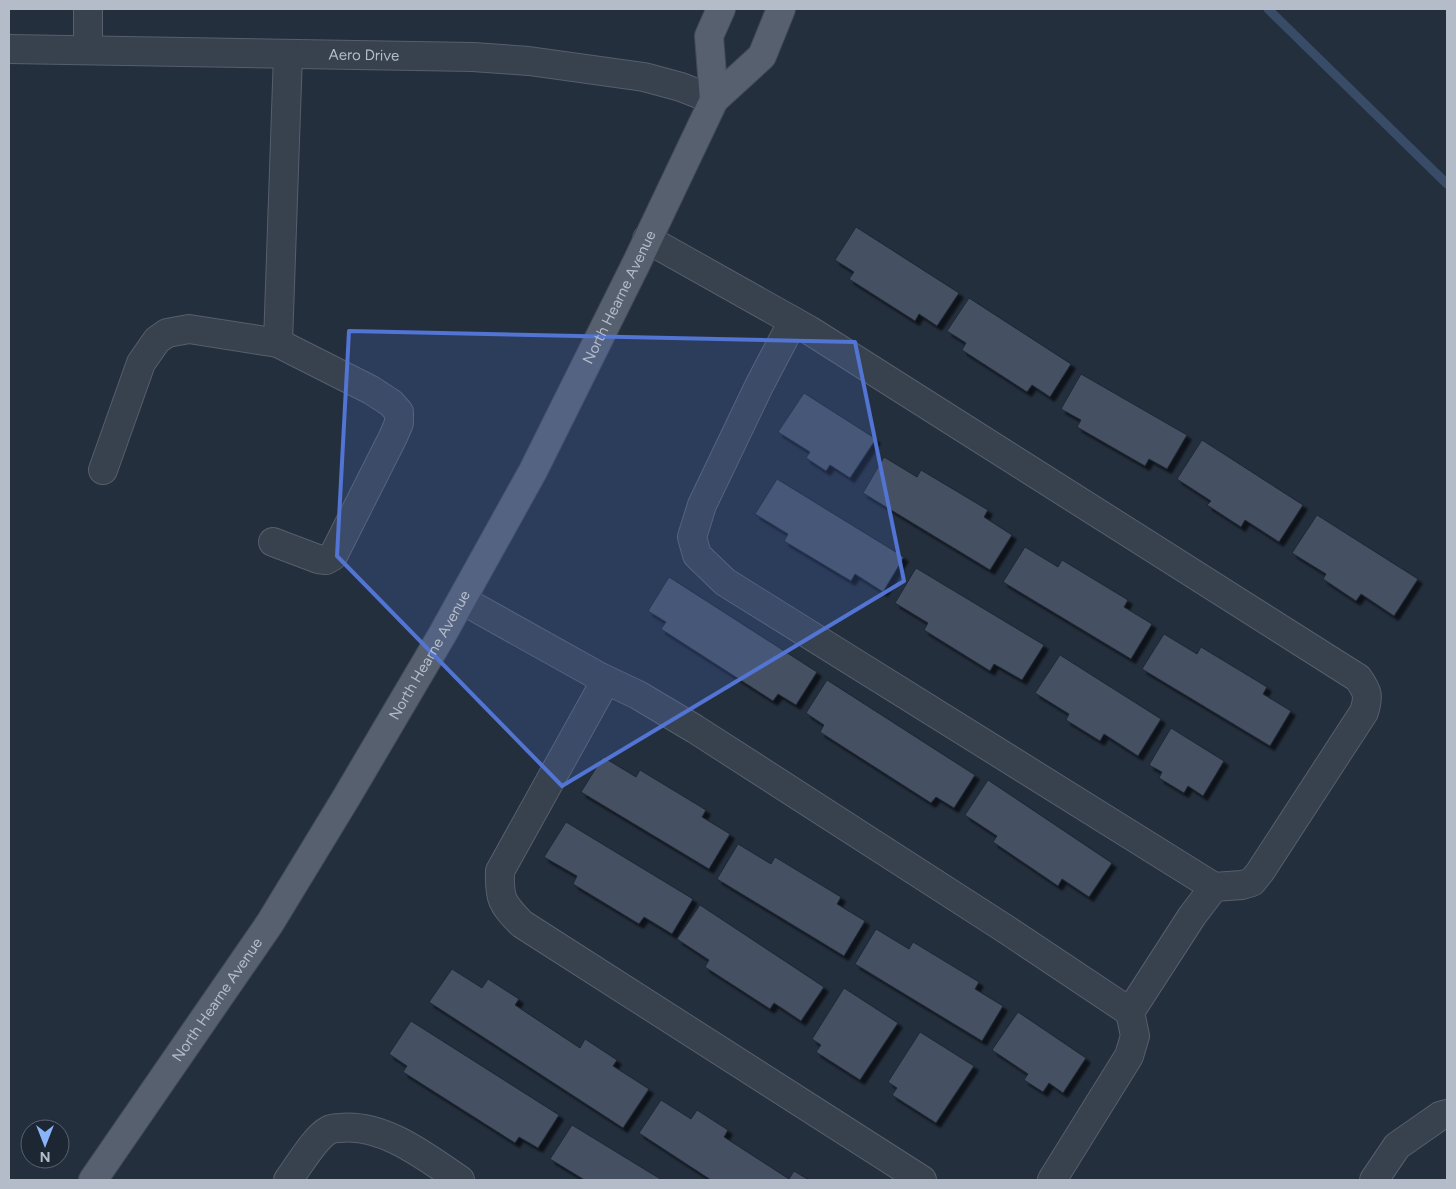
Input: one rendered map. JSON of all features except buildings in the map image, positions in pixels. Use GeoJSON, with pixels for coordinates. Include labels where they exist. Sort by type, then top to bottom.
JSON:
{"type":"FeatureCollection","features":[{"type":"Feature","properties":{"kind":"main road"},"geometry":{"type":"LineString","coordinates":[[714,100],[709,36],[721,9]]}},
{"type":"Feature","properties":{"kind":"main road","name":"North Hearne Avenue"},"geometry":{"type":"LineString","coordinates":[[93,1180],[270,923],[346,798],[462,600],[533,471],[714,100],[762,56],[781,9]]}},
{"type":"Feature","properties":{"kind":"street"},"geometry":{"type":"LineString","coordinates":[[88,9],[88,50]]}},
{"type":"Feature","properties":{"kind":"street","name":"Aero Drive"},"geometry":{"type":"LineString","coordinates":[[9,49],[473,57],[529,61],[644,77],[681,87],[714,100]]}},
{"type":"Feature","properties":{"kind":"street"},"geometry":{"type":"LineString","coordinates":[[278,343],[288,54]]}},
{"type":"Feature","properties":{"kind":"street"},"geometry":{"type":"LineString","coordinates":[[647,240],[792,321],[1358,678],[1367,691],[1368,702],[1364,712],[1252,882],[1242,885],[1214,887],[725,582],[696,555],[692,537],[702,506],[792,321]]}},
{"type":"Feature","properties":{"kind":"street"},"geometry":{"type":"LineString","coordinates":[[103,470],[142,363],[156,340],[167,332],[190,329],[278,343],[371,390],[391,403],[399,412],[399,423],[334,556],[326,560],[318,559],[273,542]]}},
{"type":"Feature","properties":{"kind":"street"},"geometry":{"type":"LineString","coordinates":[[462,600],[606,680],[638,695],[695,729],[1004,928],[1130,1012],[1135,1036],[1129,1056],[1052,1180]]}},
{"type":"Feature","properties":{"kind":"street"},"geometry":{"type":"LineString","coordinates":[[606,680],[500,871],[499,890],[507,909],[522,924],[922,1180]]}},
{"type":"Feature","properties":{"kind":"street"},"geometry":{"type":"LineString","coordinates":[[1130,1012],[1192,916],[1214,887]]}},
{"type":"Feature","properties":{"kind":"street"},"geometry":{"type":"LineString","coordinates":[[1374,1180],[1397,1146],[1440,1116],[1447,1114]]}},
{"type":"Feature","properties":{"kind":"street"},"geometry":{"type":"LineString","coordinates":[[288,1180],[316,1141],[329,1129],[349,1127],[371,1129],[412,1148],[460,1180]]}},
{"type":"Feature","properties":{"kind":"highlighted area"},"geometry":{"type":"Polygon","coordinates":[[[349,331],[855,342],[904,581],[562,786],[337,556],[349,331]]]}},
{"type":"Feature","properties":{"kind":"waterway"},"geometry":{"type":"LineString","coordinates":[[1268,9],[1447,184]]}}]}
